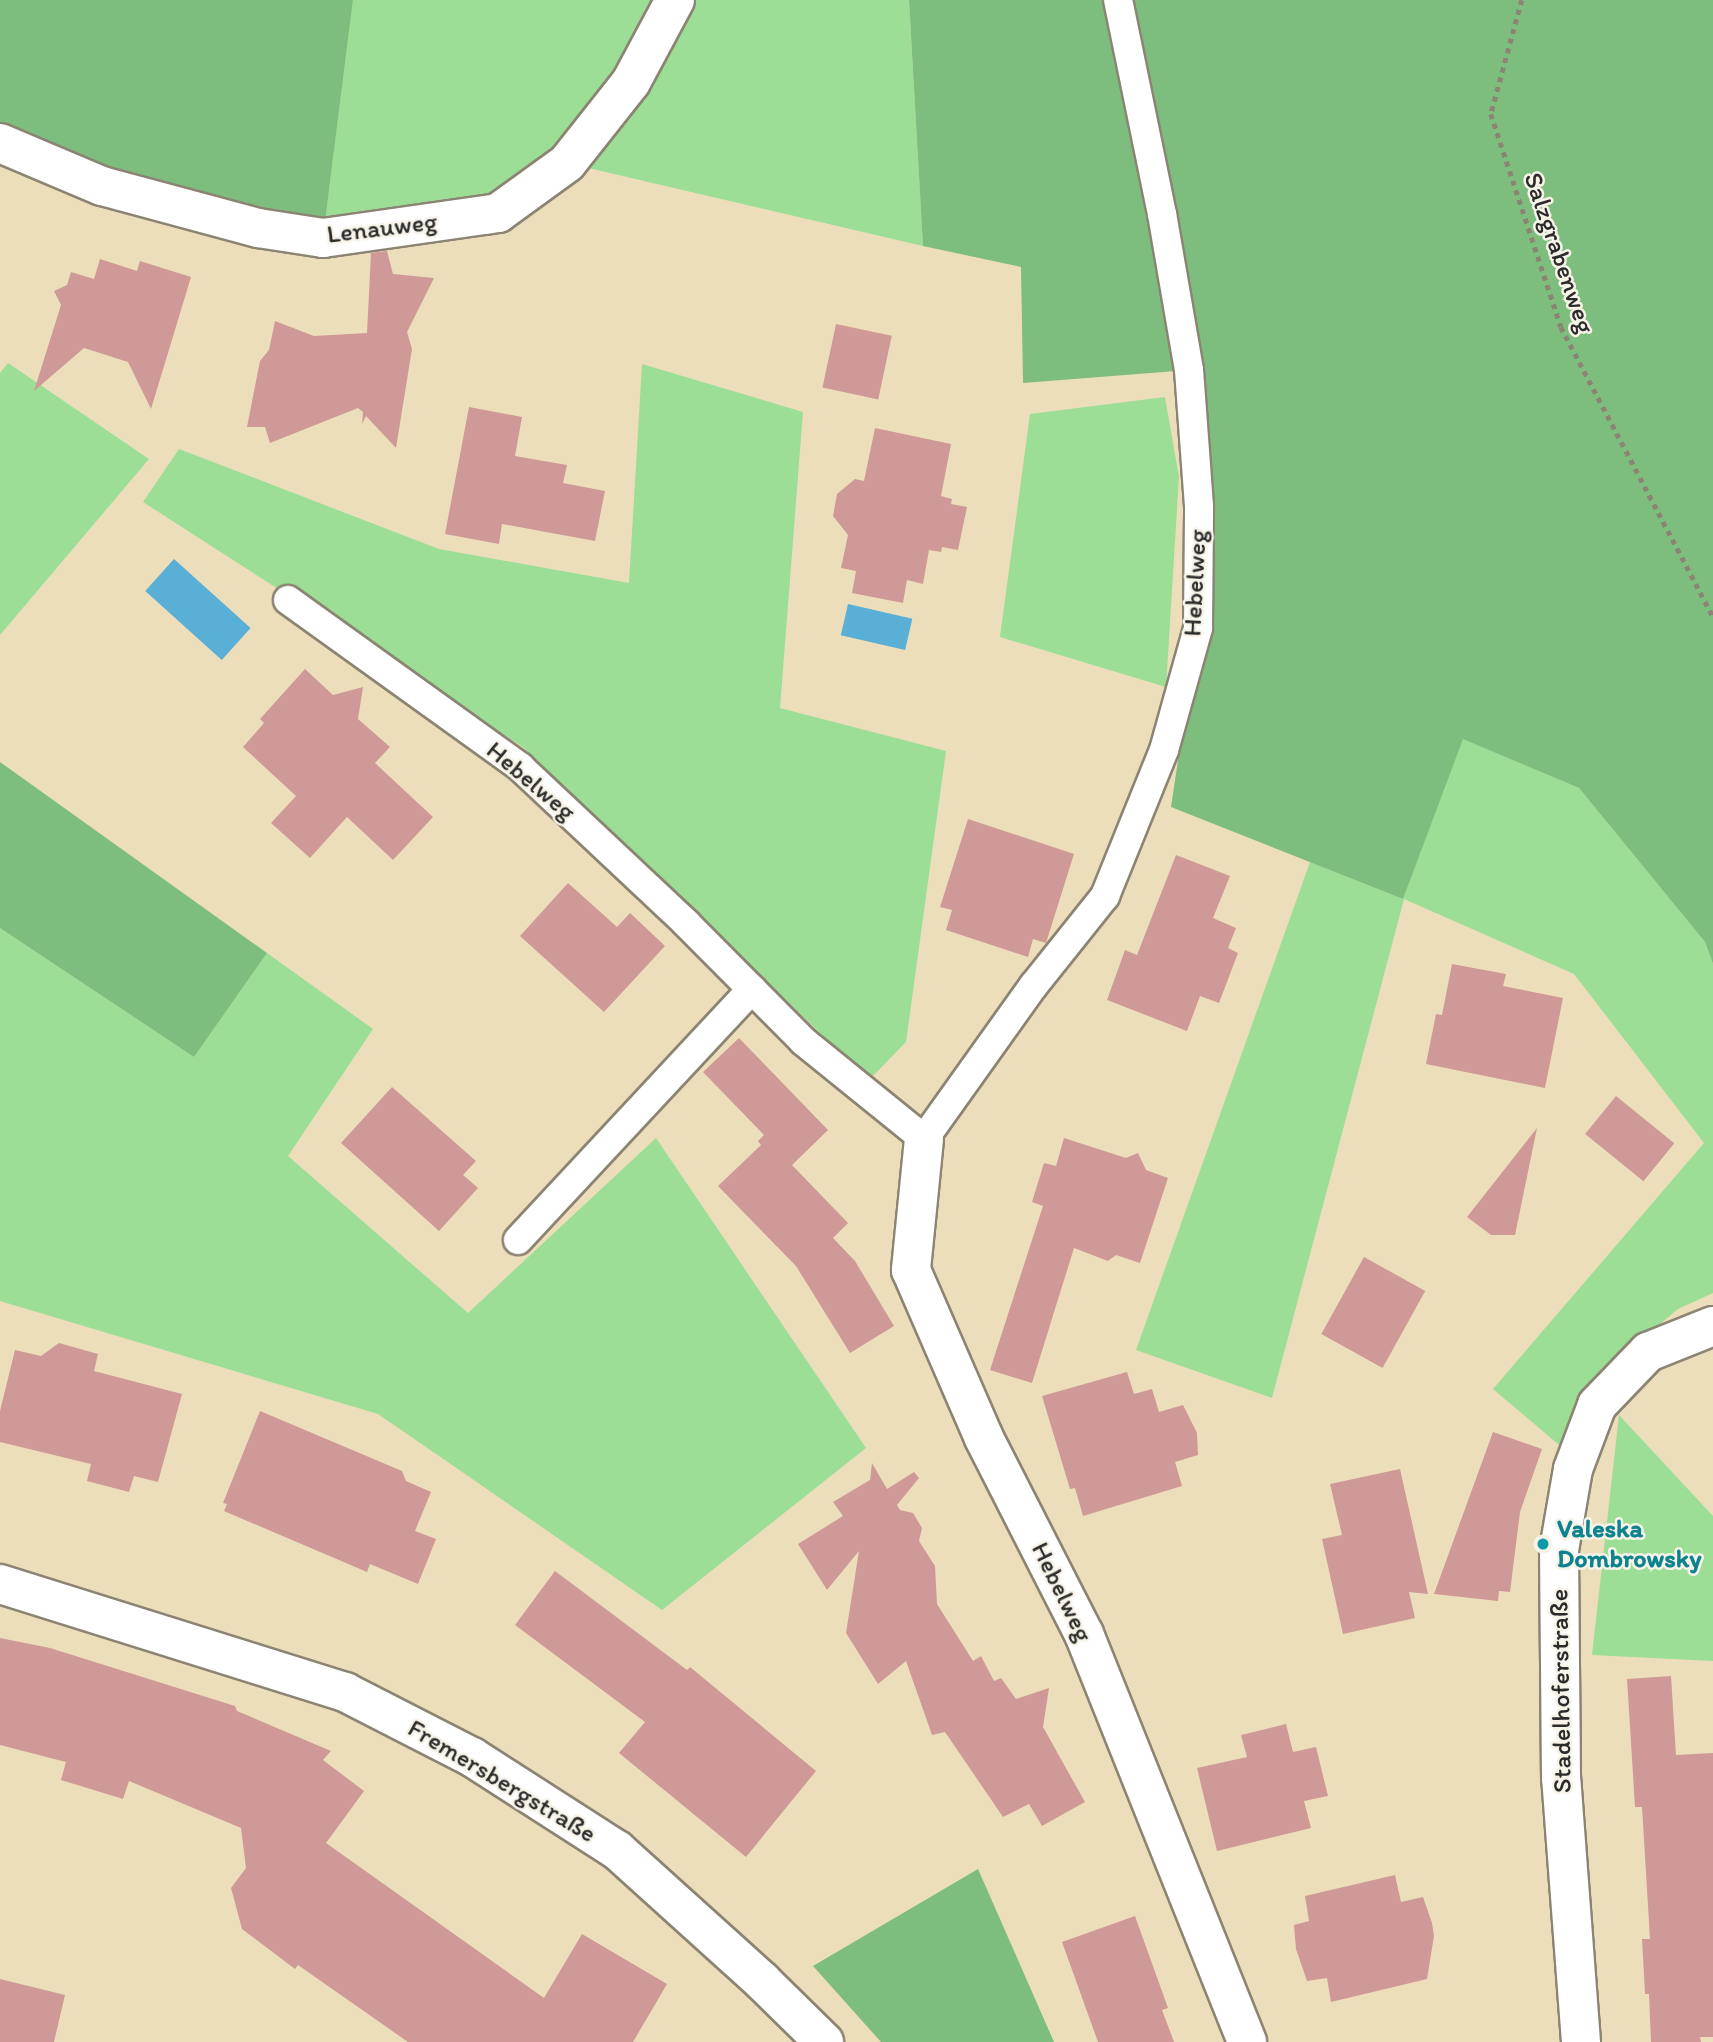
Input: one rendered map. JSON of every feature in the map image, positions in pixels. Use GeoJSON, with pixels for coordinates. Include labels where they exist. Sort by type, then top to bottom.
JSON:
{"type":"FeatureCollection","features":[{"type":"Feature","properties":{"kind":"street","name":"Lenauweg"},"geometry":{"type":"LineString","coordinates":[[0,143],[102,186],[258,228],[323,238],[498,213],[567,163],[631,82],[675,0]]}},
{"type":"Feature","properties":{"kind":"street","name":"Hebelweg"},"geometry":{"type":"LineString","coordinates":[[924,1139],[911,1270],[984,1438],[1084,1634],[1247,2042]]}},
{"type":"Feature","properties":{"kind":"street","name":"Stadelhoferstraße"},"geometry":{"type":"LineString","coordinates":[[1581,2042],[1561,1777],[1559,1550],[1573,1469],[1597,1405],[1648,1352],[1713,1326]]}},
{"type":"Feature","properties":{"kind":"street","name":"Fremersbergstraße"},"geometry":{"type":"LineString","coordinates":[[0,1584],[345,1692],[472,1757],[617,1850],[762,1981],[824,2042]]}},
{"type":"Feature","properties":{"kind":"lane","name":"Hebelweg"},"geometry":{"type":"LineString","coordinates":[[288,600],[520,767],[686,923],[803,1041],[924,1139],[1034,985],[1105,896],[1164,750],[1198,628],[1199,506],[1189,370],[1162,214],[1118,0]]}},
{"type":"Feature","properties":{"kind":"lane"},"geometry":{"type":"LineString","coordinates":[[518,1240],[752,989]]}},
{"type":"Feature","properties":{"kind":"path","name":"Salzgrabenweg"},"geometry":{"type":"LineString","coordinates":[[1522,0],[1491,114],[1561,327],[1713,617]]}},
{"type":"Feature","properties":{"kind":"green space"},"geometry":{"type":"Polygon","coordinates":[[[0,0],[353,0],[323,238],[0,143],[0,0]]]}},
{"type":"Feature","properties":{"kind":"green space"},"geometry":{"type":"Polygon","coordinates":[[[353,0],[909,0],[923,246],[567,163],[498,213],[323,238],[353,0]]]}},
{"type":"Feature","properties":{"kind":"green space"},"geometry":{"type":"Polygon","coordinates":[[[909,0],[1713,0],[1713,964],[1705,942],[1579,788],[1463,739],[1403,899],[1171,807],[1198,628],[1189,370],[1023,383],[1021,267],[923,246],[909,0]]]}},
{"type":"Feature","properties":{"kind":"green space"},"geometry":{"type":"Polygon","coordinates":[[[8,363],[149,459],[0,635],[0,373],[8,363]]]}},
{"type":"Feature","properties":{"kind":"green space"},"geometry":{"type":"Polygon","coordinates":[[[642,364],[803,412],[780,708],[946,751],[906,1042],[869,1080],[523,747],[143,502],[179,449],[439,549],[629,583],[642,364]]]}},
{"type":"Feature","properties":{"kind":"green space"},"geometry":{"type":"Polygon","coordinates":[[[1165,397],[1179,477],[1166,687],[1000,637],[1030,414],[1165,397]]]}},
{"type":"Feature","properties":{"kind":"green space"},"geometry":{"type":"Polygon","coordinates":[[[1462,738],[1579,788],[1705,942],[1713,964],[1713,1293],[1678,1309],[1607,1368],[1565,1450],[1493,1389],[1704,1143],[1574,974],[1404,899],[1272,1398],[1136,1350],[1310,862],[1403,899],[1462,738]]]}},
{"type":"Feature","properties":{"kind":"green space"},"geometry":{"type":"Polygon","coordinates":[[[0,762],[267,953],[194,1057],[0,928],[0,762]]]}},
{"type":"Feature","properties":{"kind":"green space"},"geometry":{"type":"Polygon","coordinates":[[[0,928],[194,1057],[267,953],[373,1029],[288,1156],[468,1313],[656,1138],[866,1448],[662,1610],[378,1414],[0,1301],[0,928]]]}},
{"type":"Feature","properties":{"kind":"green space"},"geometry":{"type":"Polygon","coordinates":[[[1619,1415],[1713,1516],[1713,1661],[1592,1655],[1619,1415]]]}},
{"type":"Feature","properties":{"kind":"green space"},"geometry":{"type":"Polygon","coordinates":[[[978,1869],[1054,2042],[881,2042],[813,1966],[978,1869]]]}},
{"type":"Feature","properties":{"kind":"water"},"geometry":{"type":"Polygon","coordinates":[[[174,559],[251,628],[222,660],[145,591],[174,559]]]}},
{"type":"Feature","properties":{"kind":"water"},"geometry":{"type":"Polygon","coordinates":[[[848,604],[912,619],[905,650],[841,635],[848,604]]]}},
{"type":"Feature","properties":{"kind":"building"},"geometry":{"type":"Polygon","coordinates":[[[387,251],[393,274],[434,278],[407,332],[412,349],[396,448],[366,416],[362,424],[363,412],[358,408],[270,443],[265,427],[247,427],[260,361],[269,350],[275,321],[314,336],[367,333],[371,253],[387,251]]]}},
{"type":"Feature","properties":{"kind":"building"},"geometry":{"type":"Polygon","coordinates":[[[100,259],[137,271],[140,261],[191,277],[151,409],[128,362],[84,348],[34,391],[61,305],[54,291],[67,285],[71,272],[94,279],[100,259]]]}},
{"type":"Feature","properties":{"kind":"building"},"geometry":{"type":"Polygon","coordinates":[[[836,324],[892,336],[878,399],[822,388],[836,324]]]}},
{"type":"Feature","properties":{"kind":"building"},"geometry":{"type":"Polygon","coordinates":[[[469,407],[522,417],[515,456],[567,465],[563,483],[605,491],[595,541],[502,524],[499,544],[445,534],[469,407]]]}},
{"type":"Feature","properties":{"kind":"building"},"geometry":{"type":"Polygon","coordinates":[[[875,428],[951,444],[941,496],[952,499],[951,504],[967,507],[958,550],[942,547],[941,552],[929,550],[923,584],[907,580],[903,603],[852,593],[856,571],[841,568],[848,535],[833,516],[837,494],[855,479],[864,481],[875,428]]]}},
{"type":"Feature","properties":{"kind":"building"},"geometry":{"type":"Polygon","coordinates":[[[305,669],[333,695],[363,687],[358,719],[390,747],[375,763],[433,817],[393,860],[347,817],[310,858],[271,823],[296,796],[243,747],[264,723],[260,719],[305,669]]]}},
{"type":"Feature","properties":{"kind":"building"},"geometry":{"type":"Polygon","coordinates":[[[968,819],[1074,854],[1046,943],[1033,939],[1028,957],[946,930],[952,910],[940,907],[968,819]]]}},
{"type":"Feature","properties":{"kind":"building"},"geometry":{"type":"Polygon","coordinates":[[[1176,855],[1230,876],[1213,918],[1236,928],[1228,948],[1238,953],[1219,1003],[1200,996],[1187,1031],[1107,1000],[1125,950],[1137,955],[1176,855]]]}},
{"type":"Feature","properties":{"kind":"building"},"geometry":{"type":"Polygon","coordinates":[[[568,883],[617,927],[630,913],[665,946],[604,1012],[520,936],[568,883]]]}},
{"type":"Feature","properties":{"kind":"building"},"geometry":{"type":"Polygon","coordinates":[[[1452,964],[1506,974],[1503,986],[1563,998],[1545,1088],[1426,1064],[1436,1014],[1442,1015],[1452,964]]]}},
{"type":"Feature","properties":{"kind":"building"},"geometry":{"type":"Polygon","coordinates":[[[739,1038],[828,1130],[792,1165],[848,1223],[833,1238],[855,1261],[894,1326],[850,1353],[796,1266],[718,1186],[761,1145],[758,1141],[764,1135],[703,1072],[739,1038]]]}},
{"type":"Feature","properties":{"kind":"building"},"geometry":{"type":"Polygon","coordinates":[[[392,1087],[476,1161],[463,1175],[478,1188],[439,1231],[341,1143],[392,1087]]]}},
{"type":"Feature","properties":{"kind":"building"},"geometry":{"type":"Polygon","coordinates":[[[1616,1096],[1674,1143],[1643,1181],[1585,1134],[1616,1096]]]}},
{"type":"Feature","properties":{"kind":"building"},"geometry":{"type":"Polygon","coordinates":[[[1537,1128],[1515,1235],[1491,1235],[1467,1217],[1537,1128]]]}},
{"type":"Feature","properties":{"kind":"building"},"geometry":{"type":"Polygon","coordinates":[[[1064,1138],[1126,1158],[1138,1153],[1146,1170],[1168,1178],[1140,1263],[1116,1255],[1108,1261],[1074,1248],[1032,1383],[990,1370],[1043,1206],[1032,1202],[1044,1163],[1056,1166],[1064,1138]]]}},
{"type":"Feature","properties":{"kind":"building"},"geometry":{"type":"Polygon","coordinates":[[[1364,1257],[1425,1291],[1383,1368],[1321,1334],[1364,1257]]]}},
{"type":"Feature","properties":{"kind":"building"},"geometry":{"type":"Polygon","coordinates":[[[59,1343],[98,1354],[94,1371],[182,1394],[158,1482],[134,1476],[129,1492],[87,1481],[91,1464],[0,1442],[0,1411],[15,1350],[41,1356],[59,1343]]]}},
{"type":"Feature","properties":{"kind":"building"},"geometry":{"type":"Polygon","coordinates":[[[1127,1372],[1134,1394],[1152,1389],[1159,1412],[1183,1405],[1197,1433],[1198,1455],[1175,1462],[1182,1486],[1083,1516],[1075,1488],[1070,1489],[1042,1396],[1127,1372]]]}},
{"type":"Feature","properties":{"kind":"building"},"geometry":{"type":"Polygon","coordinates":[[[260,1411],[402,1471],[406,1481],[431,1492],[415,1531],[436,1539],[418,1584],[370,1564],[367,1572],[224,1511],[227,1504],[223,1503],[260,1411]]]}},
{"type":"Feature","properties":{"kind":"building"},"geometry":{"type":"Polygon","coordinates":[[[1493,1432],[1542,1449],[1520,1512],[1510,1592],[1499,1591],[1498,1601],[1434,1594],[1493,1432]]]}},
{"type":"Feature","properties":{"kind":"building"},"geometry":{"type":"Polygon","coordinates":[[[872,1463],[887,1489],[914,1472],[919,1478],[897,1505],[900,1510],[913,1513],[922,1528],[919,1541],[935,1566],[937,1604],[973,1661],[981,1656],[994,1681],[1001,1678],[1016,1699],[1049,1688],[1043,1727],[1085,1802],[1042,1826],[1029,1804],[1003,1817],[945,1732],[932,1735],[906,1661],[878,1684],[846,1633],[859,1551],[827,1590],[798,1544],[843,1516],[833,1502],[870,1480],[872,1463]]]}},
{"type":"Feature","properties":{"kind":"building"},"geometry":{"type":"Polygon","coordinates":[[[1400,1469],[1428,1594],[1409,1592],[1415,1618],[1343,1634],[1322,1539],[1342,1535],[1330,1484],[1400,1469]]]}},
{"type":"Feature","properties":{"kind":"building"},"geometry":{"type":"Polygon","coordinates":[[[555,1571],[687,1670],[690,1667],[816,1771],[746,1857],[619,1753],[645,1722],[515,1625],[555,1571]]]}},
{"type":"Feature","properties":{"kind":"building"},"geometry":{"type":"Polygon","coordinates":[[[0,1638],[50,1648],[235,1706],[237,1711],[331,1751],[323,1760],[364,1791],[326,1843],[544,1998],[582,1934],[667,1984],[633,2042],[408,2042],[298,1965],[295,1969],[242,1929],[231,1888],[246,1868],[241,1828],[129,1781],[123,1799],[61,1780],[66,1762],[0,1745],[0,1638]]]}},
{"type":"Feature","properties":{"kind":"building"},"geometry":{"type":"Polygon","coordinates":[[[1671,1676],[1676,1755],[1713,1753],[1713,2037],[1700,2037],[1701,2042],[1651,2042],[1649,1994],[1645,1994],[1642,1939],[1650,1939],[1642,1807],[1635,1807],[1627,1679],[1671,1676]]]}},
{"type":"Feature","properties":{"kind":"building"},"geometry":{"type":"Polygon","coordinates":[[[1286,1724],[1293,1752],[1316,1747],[1328,1796],[1304,1801],[1311,1828],[1217,1851],[1197,1768],[1247,1757],[1241,1735],[1286,1724]]]}},
{"type":"Feature","properties":{"kind":"building"},"geometry":{"type":"Polygon","coordinates":[[[1395,1875],[1401,1902],[1423,1897],[1432,1923],[1434,1936],[1427,1979],[1331,2002],[1327,1978],[1307,1981],[1296,1949],[1294,1925],[1309,1921],[1305,1896],[1395,1875]]]}},
{"type":"Feature","properties":{"kind":"building"},"geometry":{"type":"Polygon","coordinates":[[[1135,1916],[1168,2008],[1162,2010],[1174,2042],[1098,2042],[1062,1942],[1135,1916]]]}},
{"type":"Feature","properties":{"kind":"building"},"geometry":{"type":"Polygon","coordinates":[[[0,1979],[65,1995],[54,2042],[0,2042],[0,1979]]]}},
{"type":"Feature","properties":{"kind":"place","name":"Valeska Dombrowsky"},"geometry":{"type":"Point","coordinates":[1543,1544]}}]}
